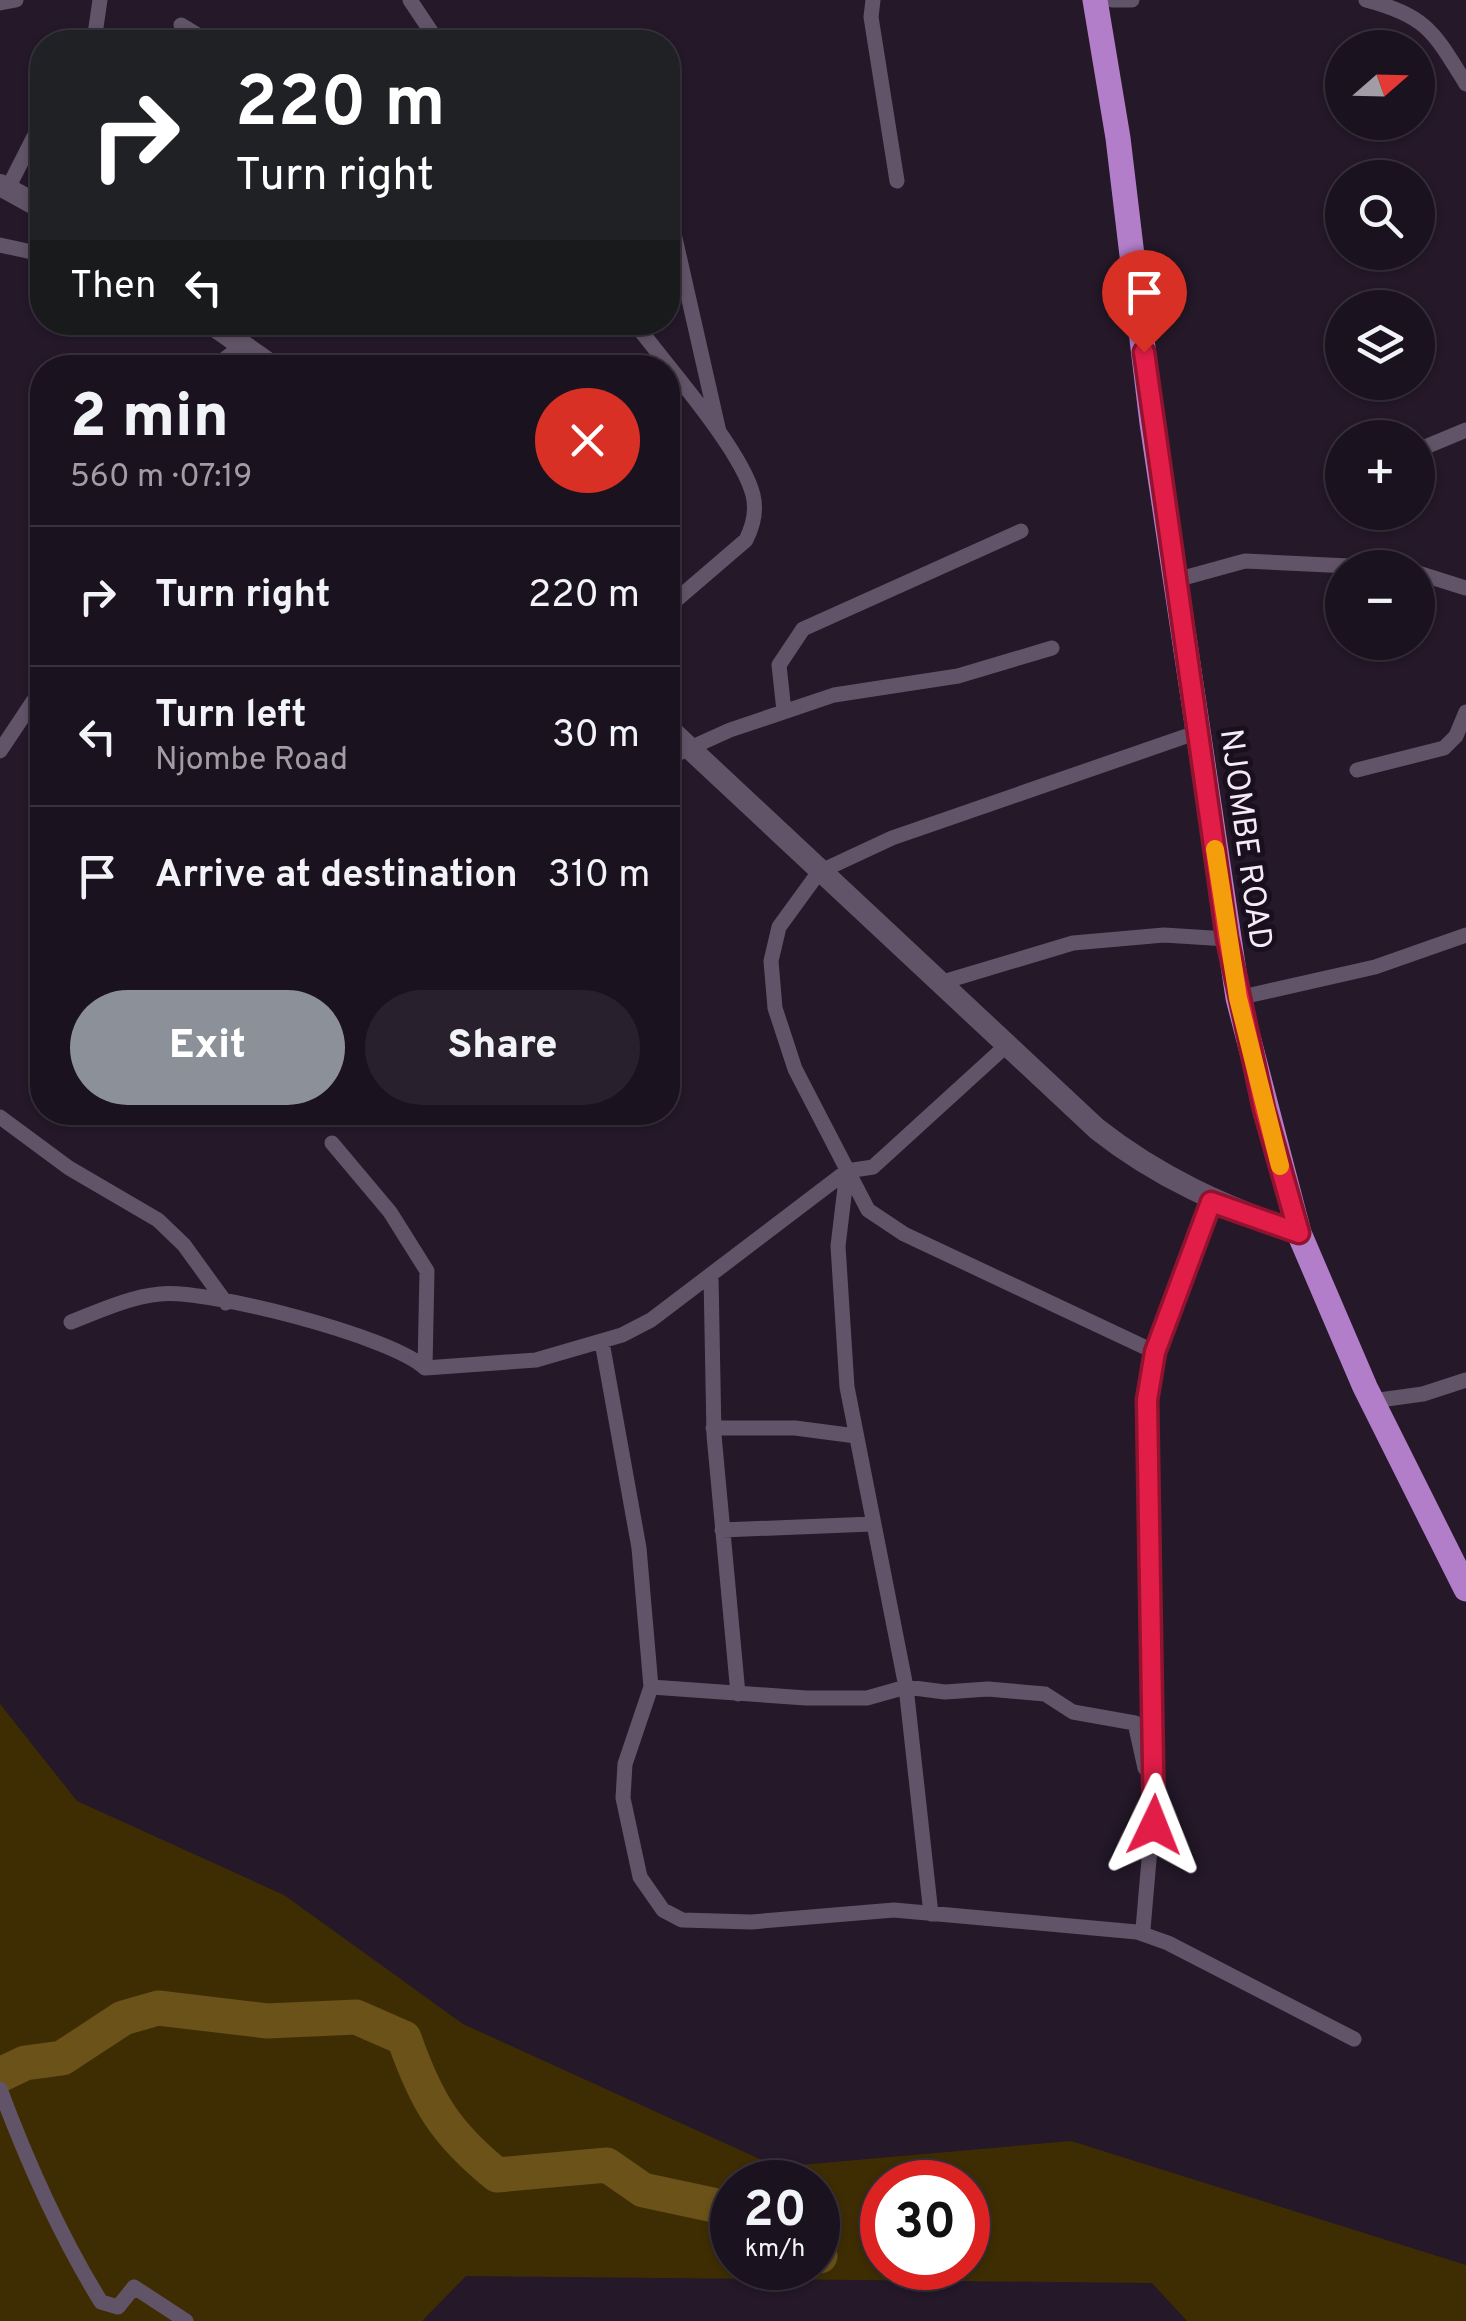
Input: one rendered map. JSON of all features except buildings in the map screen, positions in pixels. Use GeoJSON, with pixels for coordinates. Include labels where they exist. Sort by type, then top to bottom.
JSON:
{"type":"FeatureCollection","features":[{"type":"Feature","properties":{"kind":"highway","name":"NJOMBE ROAD"},"geometry":{"type":"LineString","coordinates":[[1094,0],[1118,138],[1176,580],[1238,998],[1299,1233],[1372,1400],[1466,1589]]}},
{"type":"Feature","properties":{"kind":"main road"},"geometry":{"type":"LineString","coordinates":[[4,186],[30,201]]}},
{"type":"Feature","properties":{"kind":"main road"},"geometry":{"type":"LineString","coordinates":[[228,335],[257,355]]}},
{"type":"Feature","properties":{"kind":"main road"},"geometry":{"type":"LineString","coordinates":[[680,755],[943,982],[1070,1108],[1110,1140],[1136,1160],[1211,1202],[1299,1233]]}},
{"type":"Feature","properties":{"kind":"street"},"geometry":{"type":"LineString","coordinates":[[0,2],[16,0]]}},
{"type":"Feature","properties":{"kind":"street"},"geometry":{"type":"LineString","coordinates":[[96,30],[100,0]]}},
{"type":"Feature","properties":{"kind":"street"},"geometry":{"type":"LineString","coordinates":[[410,0],[430,30]]}},
{"type":"Feature","properties":{"kind":"street"},"geometry":{"type":"LineString","coordinates":[[873,0],[871,17],[897,181]]}},
{"type":"Feature","properties":{"kind":"street"},"geometry":{"type":"LineString","coordinates":[[1112,0],[1132,0]]}},
{"type":"Feature","properties":{"kind":"street"},"geometry":{"type":"LineString","coordinates":[[1366,0],[1406,11],[1436,35],[1466,84]]}},
{"type":"Feature","properties":{"kind":"street"},"geometry":{"type":"LineString","coordinates":[[181,26],[188,30]]}},
{"type":"Feature","properties":{"kind":"street"},"geometry":{"type":"LineString","coordinates":[[4,186],[30,141]]}},
{"type":"Feature","properties":{"kind":"street"},"geometry":{"type":"LineString","coordinates":[[0,245],[30,252]]}},
{"type":"Feature","properties":{"kind":"street"},"geometry":{"type":"LineString","coordinates":[[680,260],[720,438]]}},
{"type":"Feature","properties":{"kind":"street"},"geometry":{"type":"LineString","coordinates":[[230,355],[243,345]]}},
{"type":"Feature","properties":{"kind":"street"},"geometry":{"type":"LineString","coordinates":[[680,384],[720,438],[753,495],[753,526],[736,552],[680,597]]}},
{"type":"Feature","properties":{"kind":"street"},"geometry":{"type":"LineString","coordinates":[[1435,443],[1466,430]]}},
{"type":"Feature","properties":{"kind":"street"},"geometry":{"type":"LineString","coordinates":[[784,712],[780,665],[803,629],[1021,531]]}},
{"type":"Feature","properties":{"kind":"street"},"geometry":{"type":"LineString","coordinates":[[1176,580],[1245,561],[1325,565]]}},
{"type":"Feature","properties":{"kind":"street"},"geometry":{"type":"LineString","coordinates":[[1435,578],[1466,588]]}},
{"type":"Feature","properties":{"kind":"street"},"geometry":{"type":"LineString","coordinates":[[680,754],[784,712],[885,684],[958,676],[1052,648]]}},
{"type":"Feature","properties":{"kind":"street"},"geometry":{"type":"LineString","coordinates":[[0,751],[30,706]]}},
{"type":"Feature","properties":{"kind":"street"},"geometry":{"type":"LineString","coordinates":[[1357,770],[1444,748],[1456,736],[1466,712]]}},
{"type":"Feature","properties":{"kind":"street"},"geometry":{"type":"LineString","coordinates":[[1155,1352],[904,1234],[868,1210],[795,1069],[774,992],[771,962],[779,926],[819,872],[892,838],[1198,732]]}},
{"type":"Feature","properties":{"kind":"street"},"geometry":{"type":"LineString","coordinates":[[943,982],[1072,943],[1164,935],[1227,938]]}},
{"type":"Feature","properties":{"kind":"street"},"geometry":{"type":"LineString","coordinates":[[1238,998],[1375,966],[1466,935]]}},
{"type":"Feature","properties":{"kind":"street"},"geometry":{"type":"LineString","coordinates":[[71,1322],[164,1293],[226,1303],[348,1332],[415,1359],[425,1368],[536,1360],[602,1342],[651,1320],[847,1171],[873,1167],[1008,1044]]}},
{"type":"Feature","properties":{"kind":"street"},"geometry":{"type":"LineString","coordinates":[[0,1117],[69,1168],[158,1220],[184,1245],[226,1303]]}},
{"type":"Feature","properties":{"kind":"street"},"geometry":{"type":"LineString","coordinates":[[332,1143],[390,1212],[427,1271],[425,1368]]}},
{"type":"Feature","properties":{"kind":"street"},"geometry":{"type":"LineString","coordinates":[[847,1171],[839,1263],[856,1436],[906,1687],[930,1914]]}},
{"type":"Feature","properties":{"kind":"street"},"geometry":{"type":"LineString","coordinates":[[1137,1932],[1142,1929],[1156,1779],[1145,1479],[1147,1400],[1155,1352],[1211,1202]]}},
{"type":"Feature","properties":{"kind":"street"},"geometry":{"type":"LineString","coordinates":[[711,1276],[713,1428],[738,1694]]}},
{"type":"Feature","properties":{"kind":"street"},"geometry":{"type":"LineString","coordinates":[[602,1342],[638,1548],[651,1687],[625,1764],[623,1798],[640,1877],[663,1910],[682,1920],[719,1922],[851,1916],[894,1910],[1137,1932],[1168,1943],[1354,2039]]}},
{"type":"Feature","properties":{"kind":"street"},"geometry":{"type":"LineString","coordinates":[[1372,1400],[1423,1394],[1466,1380]]}},
{"type":"Feature","properties":{"kind":"street"},"geometry":{"type":"LineString","coordinates":[[713,1428],[795,1428],[856,1436]]}},
{"type":"Feature","properties":{"kind":"street"},"geometry":{"type":"LineString","coordinates":[[722,1530],[872,1524]]}},
{"type":"Feature","properties":{"kind":"street"},"geometry":{"type":"LineString","coordinates":[[651,1687],[867,1698],[906,1687],[1045,1694],[1073,1712],[1135,1723],[1145,1768],[1156,1779]]}},
{"type":"Feature","properties":{"kind":"street"},"geometry":{"type":"LineString","coordinates":[[0,2089],[24,2157],[66,2246],[101,2302],[118,2306],[134,2287],[186,2321]]}},
{"type":"Feature","properties":{"kind":"shaded area"},"geometry":{"type":"Polygon","coordinates":[[[0,1704],[77,1801],[284,1895],[463,2024],[762,2160],[710,2160],[710,2278],[466,2276],[422,2321],[0,2321],[0,1704]]]}},
{"type":"Feature","properties":{"kind":"shaded area"},"geometry":{"type":"Polygon","coordinates":[[[1071,2141],[1466,2265],[1466,2321],[1187,2321],[1152,2283],[990,2281],[990,2160],[860,2160],[860,2280],[840,2280],[840,2161],[1071,2141]]]}},
{"type":"Feature","properties":{"kind":"waterway"},"geometry":{"type":"LineString","coordinates":[[0,2075],[25,2063],[62,2058],[123,2018],[158,2008],[267,2021],[356,2017],[404,2038],[420,2080],[439,2114],[464,2145],[497,2175],[607,2165],[643,2190],[710,2204]]}},
{"type":"Feature","properties":{"kind":"slow traffic"},"geometry":{"type":"LineString","coordinates":[[1215,849],[1238,998],[1280,1166]]}},
{"type":"Feature","properties":{"kind":"route"},"geometry":{"type":"LineString","coordinates":[[1144,352],[1227,938],[1264,1109],[1299,1233],[1211,1202],[1182,1290],[1155,1352],[1147,1400],[1145,1479],[1154,1652],[1154,1825]]}}]}
